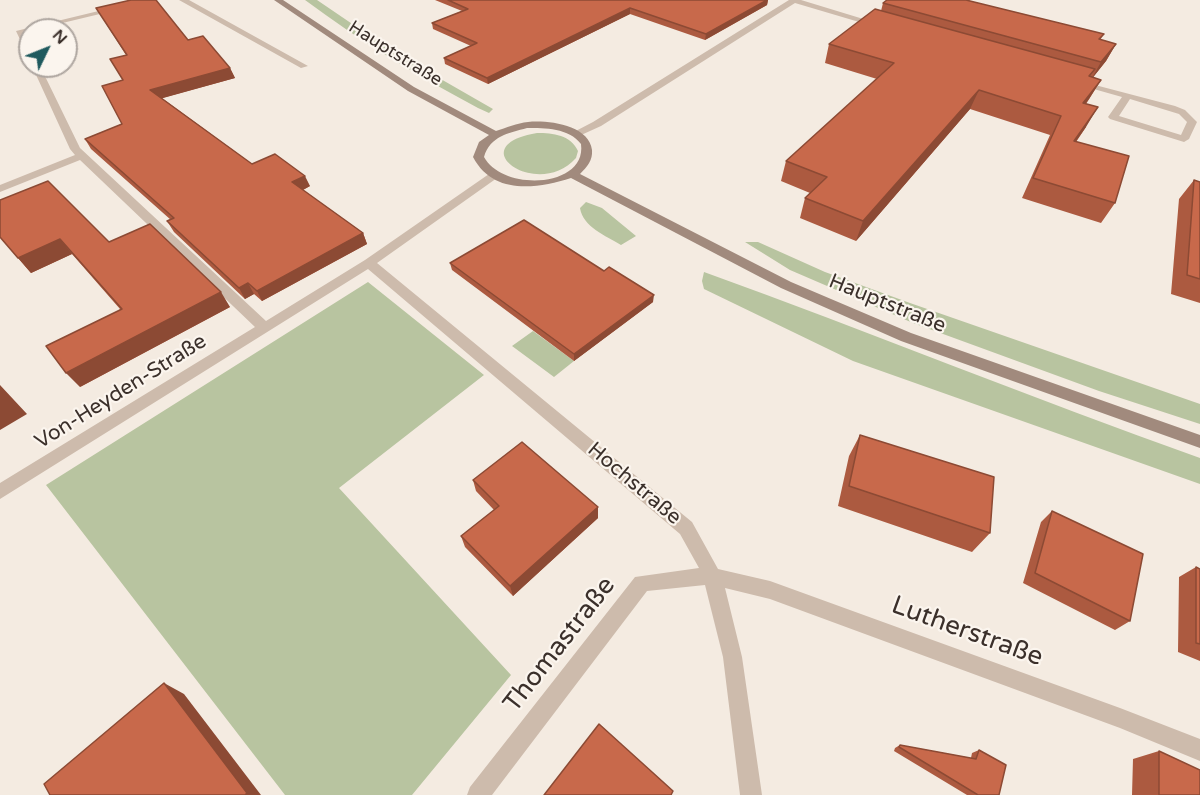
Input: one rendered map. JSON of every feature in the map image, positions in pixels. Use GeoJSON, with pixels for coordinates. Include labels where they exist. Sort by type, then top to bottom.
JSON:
{"type":"FeatureCollection","features":[{"type":"Feature","properties":{"kind":"main road","name":"Hauptstraße"},"geometry":{"type":"LineString","coordinates":[[278,0],[383,70],[495,134]]}},
{"type":"Feature","properties":{"kind":"main road"},"geometry":{"type":"LineString","coordinates":[[545,125],[575,134],[584,141],[588,149],[587,158],[582,166],[572,174],[542,184],[507,182],[483,169],[478,160],[479,150],[485,141],[510,128],[545,125]]}},
{"type":"Feature","properties":{"kind":"main road","name":"Hauptstraße"},"geometry":{"type":"LineString","coordinates":[[572,174],[786,285],[895,332],[1200,441]]}},
{"type":"Feature","properties":{"kind":"street"},"geometry":{"type":"LineString","coordinates":[[74,18],[154,0]]}},
{"type":"Feature","properties":{"kind":"street"},"geometry":{"type":"LineString","coordinates":[[183,0],[304,66]]}},
{"type":"Feature","properties":{"kind":"street"},"geometry":{"type":"LineString","coordinates":[[575,134],[603,120],[794,0],[886,27]]}},
{"type":"Feature","properties":{"kind":"street"},"geometry":{"type":"LineString","coordinates":[[42,78],[75,149],[81,156],[265,328]]}},
{"type":"Feature","properties":{"kind":"street"},"geometry":{"type":"LineString","coordinates":[[1071,80],[1172,108],[1190,118],[1192,122],[1184,139],[1113,117],[1128,96]]}},
{"type":"Feature","properties":{"kind":"street"},"geometry":{"type":"LineString","coordinates":[[0,189],[81,156]]}},
{"type":"Feature","properties":{"kind":"street","name":"Von-Heyden-Straße"},"geometry":{"type":"LineString","coordinates":[[0,492],[369,263],[494,176]]}},
{"type":"Feature","properties":{"kind":"street","name":"Hochstraße"},"geometry":{"type":"LineString","coordinates":[[369,263],[686,528],[711,576],[728,635],[740,698],[750,795]]}},
{"type":"Feature","properties":{"kind":"street","name":"Lutherstraße"},"geometry":{"type":"LineString","coordinates":[[711,576],[771,590],[1200,750]]}},
{"type":"Feature","properties":{"kind":"street","name":"Thomastraße"},"geometry":{"type":"LineString","coordinates":[[478,795],[642,583],[711,576]]}},
{"type":"Feature","properties":{"kind":"green space"},"geometry":{"type":"Polygon","coordinates":[[[305,0],[317,0],[392,51],[493,109],[489,113],[433,83],[368,44],[305,0]]]}},
{"type":"Feature","properties":{"kind":"green space"},"geometry":{"type":"Polygon","coordinates":[[[537,133],[555,134],[571,141],[578,151],[576,158],[560,170],[543,174],[526,172],[513,166],[505,158],[505,148],[515,140],[537,133]]]}},
{"type":"Feature","properties":{"kind":"green space"},"geometry":{"type":"Polygon","coordinates":[[[586,202],[602,208],[636,236],[621,245],[590,226],[580,208],[586,202]]]}},
{"type":"Feature","properties":{"kind":"green space"},"geometry":{"type":"Polygon","coordinates":[[[745,242],[758,242],[825,272],[1200,404],[1200,424],[1099,391],[913,323],[790,270],[745,242]]]}},
{"type":"Feature","properties":{"kind":"green space"},"geometry":{"type":"Polygon","coordinates":[[[704,272],[1200,458],[1200,484],[853,361],[704,289],[702,281],[704,272]]]}},
{"type":"Feature","properties":{"kind":"green space"},"geometry":{"type":"Polygon","coordinates":[[[368,282],[484,375],[339,488],[511,675],[412,795],[285,795],[46,485],[368,282]]]}},
{"type":"Feature","properties":{"kind":"green space"},"geometry":{"type":"Polygon","coordinates":[[[533,331],[574,361],[554,377],[512,346],[533,331]]]}},
{"type":"Feature","properties":{"kind":"building"},"geometry":{"type":"Polygon","coordinates":[[[131,0],[156,0],[188,40],[203,36],[230,68],[150,90],[252,164],[275,154],[305,176],[292,182],[363,233],[257,291],[248,283],[239,288],[167,221],[174,218],[85,139],[122,124],[102,86],[123,80],[110,59],[127,55],[96,8],[131,0]]]}},
{"type":"Feature","properties":{"kind":"building"},"geometry":{"type":"Polygon","coordinates":[[[448,0],[767,0],[706,34],[630,8],[487,78],[444,58],[477,43],[432,23],[468,9],[448,0]]]}},
{"type":"Feature","properties":{"kind":"building"},"geometry":{"type":"Polygon","coordinates":[[[887,0],[966,0],[1104,34],[1099,39],[1116,44],[1101,62],[883,3],[887,0]]]}},
{"type":"Feature","properties":{"kind":"building"},"geometry":{"type":"Polygon","coordinates":[[[875,9],[1095,69],[1089,76],[1101,80],[1083,103],[1098,107],[1074,141],[1129,156],[1115,203],[1033,178],[1061,116],[979,90],[863,221],[805,198],[827,177],[786,161],[894,63],[829,44],[875,9]]]}},
{"type":"Feature","properties":{"kind":"building"},"geometry":{"type":"Polygon","coordinates":[[[1194,180],[1200,182],[1200,279],[1187,275],[1194,180]]]}},
{"type":"Feature","properties":{"kind":"building"},"geometry":{"type":"Polygon","coordinates":[[[48,181],[109,242],[150,224],[221,292],[66,373],[46,346],[122,309],[60,239],[18,258],[0,237],[0,200],[48,181]]]}},
{"type":"Feature","properties":{"kind":"building"},"geometry":{"type":"Polygon","coordinates":[[[524,220],[604,271],[609,267],[654,295],[574,354],[450,263],[524,220]]]}},
{"type":"Feature","properties":{"kind":"building"},"geometry":{"type":"Polygon","coordinates":[[[860,435],[994,477],[990,533],[849,486],[860,435]]]}},
{"type":"Feature","properties":{"kind":"building"},"geometry":{"type":"Polygon","coordinates":[[[522,442],[598,507],[510,586],[461,536],[499,506],[473,480],[522,442]]]}},
{"type":"Feature","properties":{"kind":"building"},"geometry":{"type":"Polygon","coordinates":[[[1052,511],[1143,554],[1130,621],[1035,573],[1052,511]]]}},
{"type":"Feature","properties":{"kind":"building"},"geometry":{"type":"Polygon","coordinates":[[[1196,567],[1200,569],[1200,644],[1196,643],[1196,567]]]}},
{"type":"Feature","properties":{"kind":"building"},"geometry":{"type":"Polygon","coordinates":[[[164,683],[247,793],[245,795],[50,795],[44,784],[164,683]]]}},
{"type":"Feature","properties":{"kind":"building"},"geometry":{"type":"Polygon","coordinates":[[[599,724],[673,791],[671,795],[544,795],[599,724]]]}},
{"type":"Feature","properties":{"kind":"building"},"geometry":{"type":"Polygon","coordinates":[[[900,745],[976,759],[979,750],[1006,765],[999,795],[978,795],[899,747],[900,745]]]}},
{"type":"Feature","properties":{"kind":"building"},"geometry":{"type":"Polygon","coordinates":[[[1159,751],[1200,770],[1200,795],[1159,795],[1159,751]]]}}]}
